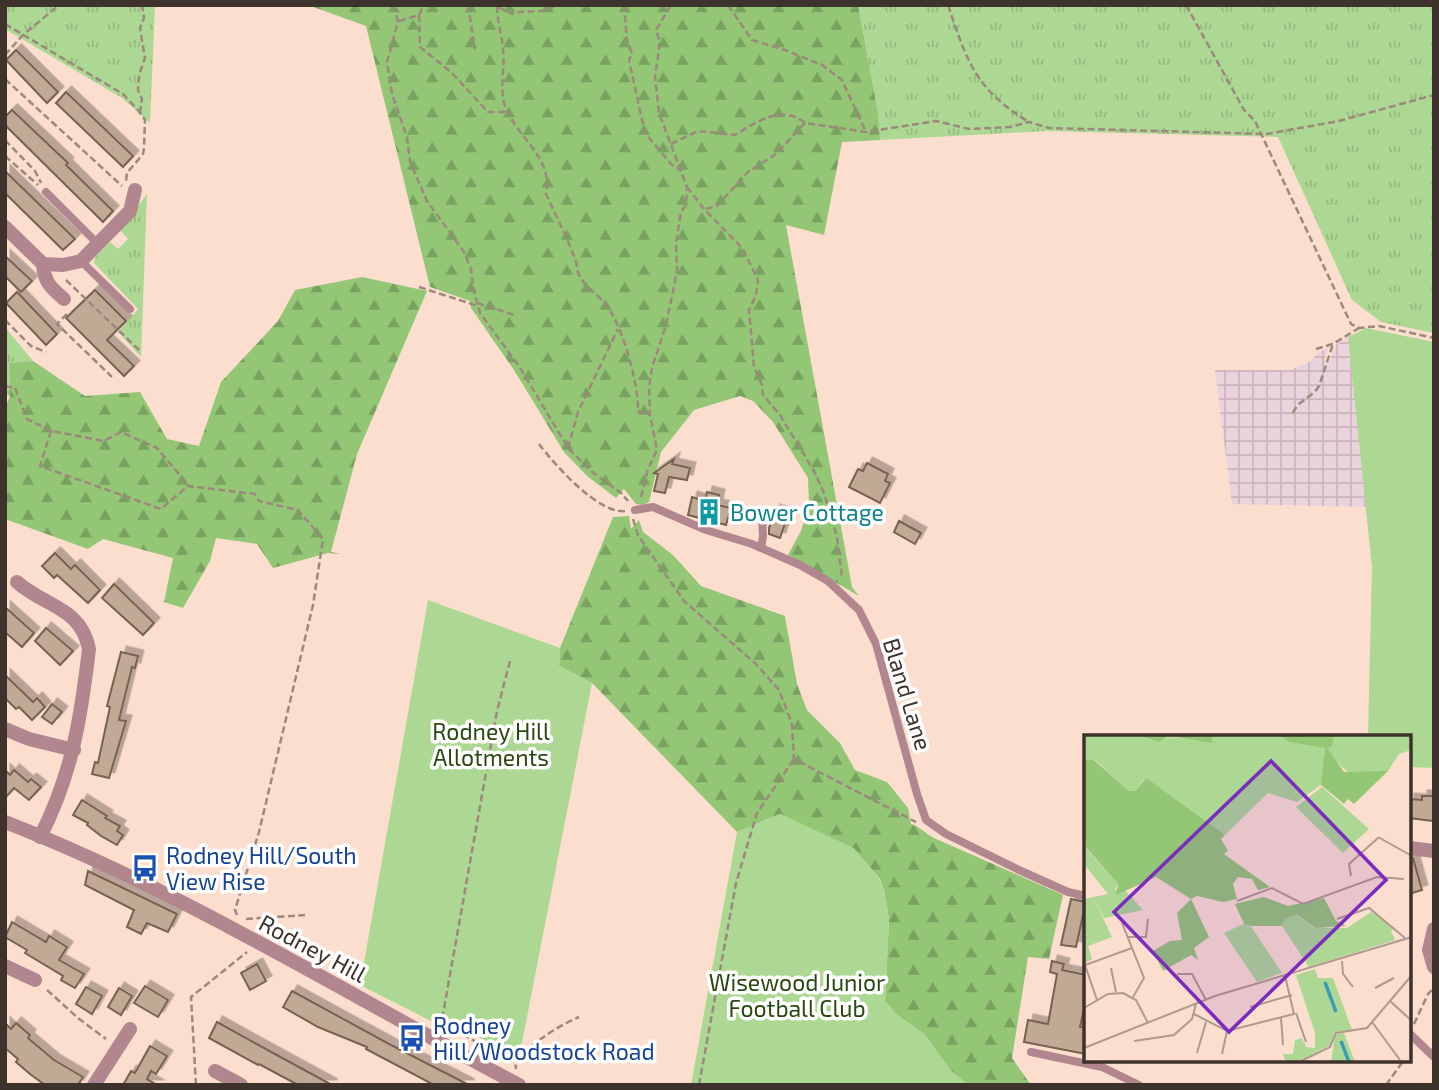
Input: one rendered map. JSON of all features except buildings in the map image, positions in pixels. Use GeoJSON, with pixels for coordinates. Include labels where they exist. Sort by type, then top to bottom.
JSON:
{"type":"FeatureCollection","features":[{"type":"Feature","properties":{"kind":"street"},"geometry":{"type":"LineString","coordinates":[[43,264],[63,265],[81,261],[130,211],[135,190]]}},
{"type":"Feature","properties":{"kind":"street"},"geometry":{"type":"LineString","coordinates":[[5,227],[43,264],[48,285],[60,295]]}},
{"type":"Feature","properties":{"kind":"street"},"geometry":{"type":"LineString","coordinates":[[17,582],[31,594],[71,615],[86,636],[89,649],[74,750],[60,794],[40,837]]}},
{"type":"Feature","properties":{"kind":"street"},"geometry":{"type":"LineString","coordinates":[[5,729],[29,739],[74,750]]}},
{"type":"Feature","properties":{"kind":"street","name":"Rodney Hill"},"geometry":{"type":"LineString","coordinates":[[5,822],[95,861],[257,944],[517,1084]]}},
{"type":"Feature","properties":{"kind":"street"},"geometry":{"type":"LineString","coordinates":[[1411,848],[1434,851]]}},
{"type":"Feature","properties":{"kind":"street"},"geometry":{"type":"LineString","coordinates":[[1434,929],[1429,950],[1434,967]]}},
{"type":"Feature","properties":{"kind":"street"},"geometry":{"type":"LineString","coordinates":[[5,966],[35,980]]}},
{"type":"Feature","properties":{"kind":"street"},"geometry":{"type":"LineString","coordinates":[[94,1085],[130,1029]]}},
{"type":"Feature","properties":{"kind":"street"},"geometry":{"type":"LineString","coordinates":[[215,1071],[241,1085]]}},
{"type":"Feature","properties":{"kind":"lane"},"geometry":{"type":"LineString","coordinates":[[46,192],[98,244]]}},
{"type":"Feature","properties":{"kind":"lane"},"geometry":{"type":"LineString","coordinates":[[81,261],[130,309]]}},
{"type":"Feature","properties":{"kind":"lane","name":"Bland Lane"},"geometry":{"type":"LineString","coordinates":[[635,510],[653,507],[800,565],[828,581],[859,610],[876,644],[926,820]]}},
{"type":"Feature","properties":{"kind":"lane"},"geometry":{"type":"LineString","coordinates":[[761,548],[762,515]]}},
{"type":"Feature","properties":{"kind":"lane"},"geometry":{"type":"LineString","coordinates":[[926,820],[939,830],[1018,870],[1068,892],[1084,896]]}},
{"type":"Feature","properties":{"kind":"lane"},"geometry":{"type":"LineString","coordinates":[[1411,1034],[1434,1056]]}},
{"type":"Feature","properties":{"kind":"lane"},"geometry":{"type":"LineString","coordinates":[[1031,1052],[1084,1061]]}},
{"type":"Feature","properties":{"kind":"lane"},"geometry":{"type":"LineString","coordinates":[[1103,1064],[1139,1085]]}},
{"type":"Feature","properties":{"kind":"path"},"geometry":{"type":"LineString","coordinates":[[5,55],[23,35],[59,5]]}},
{"type":"Feature","properties":{"kind":"path"},"geometry":{"type":"LineString","coordinates":[[140,113],[142,99],[138,89],[139,75],[145,58],[140,29],[144,18],[142,5]]}},
{"type":"Feature","properties":{"kind":"path"},"geometry":{"type":"LineString","coordinates":[[394,5],[398,22],[387,62],[392,94],[407,137],[410,162],[427,201],[464,252],[471,269],[478,305],[519,366],[568,448],[621,493],[635,510]]}},
{"type":"Feature","properties":{"kind":"path"},"geometry":{"type":"LineString","coordinates":[[424,5],[419,15],[420,47],[452,73],[488,112],[508,112]]}},
{"type":"Feature","properties":{"kind":"path"},"geometry":{"type":"LineString","coordinates":[[468,5],[475,49]]}},
{"type":"Feature","properties":{"kind":"path"},"geometry":{"type":"LineString","coordinates":[[496,6],[512,14],[520,11],[536,14],[556,5]]}},
{"type":"Feature","properties":{"kind":"path"},"geometry":{"type":"LineString","coordinates":[[624,5],[627,40],[632,54],[629,60],[645,133],[672,165],[682,171]]}},
{"type":"Feature","properties":{"kind":"path"},"geometry":{"type":"LineString","coordinates":[[671,5],[656,30],[660,42],[655,76],[659,113],[687,187],[704,209],[743,249],[758,280],[756,295],[749,310],[754,368],[763,395],[780,415],[824,493],[837,537],[843,584]]}},
{"type":"Feature","properties":{"kind":"path"},"geometry":{"type":"LineString","coordinates":[[728,5],[752,40],[822,65],[842,80],[866,132]]}},
{"type":"Feature","properties":{"kind":"path"},"geometry":{"type":"LineString","coordinates":[[948,5],[966,56],[979,79],[996,100],[1029,122],[1049,128],[1275,132],[1339,121],[1434,95]]}},
{"type":"Feature","properties":{"kind":"path"},"geometry":{"type":"LineString","coordinates":[[1186,5],[1244,110],[1255,121],[1344,313],[1351,324],[1359,328]]}},
{"type":"Feature","properties":{"kind":"path"},"geometry":{"type":"LineString","coordinates":[[496,6],[503,47],[503,99],[508,112],[533,145],[542,164],[548,185],[546,194],[565,234],[579,275],[606,304],[618,328],[626,346],[639,394],[638,411],[649,415]]}},
{"type":"Feature","properties":{"kind":"path"},"geometry":{"type":"LineString","coordinates":[[398,22],[419,15]]}},
{"type":"Feature","properties":{"kind":"path"},"geometry":{"type":"LineString","coordinates":[[5,24],[123,94],[140,113],[145,120],[143,153],[131,165],[125,187],[120,186],[5,79]]}},
{"type":"Feature","properties":{"kind":"path"},"geometry":{"type":"LineString","coordinates":[[671,144],[698,131],[735,135],[757,120],[773,115],[797,117],[805,123],[866,132],[936,121],[970,129],[1010,127],[1029,122]]}},
{"type":"Feature","properties":{"kind":"path"},"geometry":{"type":"LineString","coordinates":[[712,216],[717,206],[748,172],[776,154],[805,123]]}},
{"type":"Feature","properties":{"kind":"path"},"geometry":{"type":"LineString","coordinates":[[5,140],[35,171],[46,192]]}},
{"type":"Feature","properties":{"kind":"path"},"geometry":{"type":"LineString","coordinates":[[5,156],[46,192]]}},
{"type":"Feature","properties":{"kind":"path"},"geometry":{"type":"LineString","coordinates":[[687,187],[686,205],[681,212],[676,243],[677,270],[674,287],[666,326],[652,368],[649,415],[657,450],[648,469],[633,520],[638,535],[684,601],[756,664],[779,690],[792,724],[793,760],[757,813],[739,871],[699,1085]]}},
{"type":"Feature","properties":{"kind":"path"},"geometry":{"type":"LineString","coordinates":[[704,209],[717,206]]}},
{"type":"Feature","properties":{"kind":"path"},"geometry":{"type":"LineString","coordinates":[[111,377],[57,324],[73,307],[60,295],[66,280],[139,350]]}},
{"type":"Feature","properties":{"kind":"path"},"geometry":{"type":"LineString","coordinates":[[419,287],[514,315]]}},
{"type":"Feature","properties":{"kind":"path"},"geometry":{"type":"LineString","coordinates":[[5,320],[31,346],[46,352]]}},
{"type":"Feature","properties":{"kind":"path"},"geometry":{"type":"LineString","coordinates":[[1316,349],[1333,344],[1359,328],[1379,326],[1434,338]]}},
{"type":"Feature","properties":{"kind":"path"},"geometry":{"type":"LineString","coordinates":[[568,448],[578,412],[618,328]]}},
{"type":"Feature","properties":{"kind":"path"},"geometry":{"type":"LineString","coordinates":[[1293,413],[1296,404],[1316,392],[1333,344]]}},
{"type":"Feature","properties":{"kind":"path"},"geometry":{"type":"LineString","coordinates":[[5,386],[15,388],[27,419],[51,430],[104,441],[121,432],[157,448],[188,486],[255,494],[259,501],[298,510],[323,539],[313,605],[259,832],[235,909],[239,920],[305,915]]}},
{"type":"Feature","properties":{"kind":"path"},"geometry":{"type":"LineString","coordinates":[[51,430],[40,466],[162,509],[188,486]]}},
{"type":"Feature","properties":{"kind":"path"},"geometry":{"type":"LineString","coordinates":[[539,444],[579,486],[607,508],[617,512],[635,510]]}},
{"type":"Feature","properties":{"kind":"path"},"geometry":{"type":"LineString","coordinates":[[510,661],[497,710],[443,1014],[445,1021],[464,1034],[515,1060]]}},
{"type":"Feature","properties":{"kind":"path"},"geometry":{"type":"LineString","coordinates":[[793,760],[914,822],[926,820]]}},
{"type":"Feature","properties":{"kind":"path"},"geometry":{"type":"LineString","coordinates":[[196,1085],[191,997],[257,944]]}},
{"type":"Feature","properties":{"kind":"path"},"geometry":{"type":"LineString","coordinates":[[35,980],[78,1018],[118,1046]]}},
{"type":"Feature","properties":{"kind":"path"},"geometry":{"type":"LineString","coordinates":[[1411,1031],[1434,988]]}},
{"type":"Feature","properties":{"kind":"path"},"geometry":{"type":"LineString","coordinates":[[515,1060],[558,1026],[579,1017]]}},
{"type":"Feature","properties":{"kind":"path"},"geometry":{"type":"LineString","coordinates":[[515,1060],[517,1084]]}},
{"type":"Feature","properties":{"kind":"path"},"geometry":{"type":"LineString","coordinates":[[1386,1085],[1403,1062]]}},
{"type":"Feature","properties":{"kind":"shaded area"},"geometry":{"type":"Polygon","coordinates":[[[1348,337],[1367,507],[1232,504],[1215,370],[1290,370],[1311,361],[1329,347],[1324,361],[1329,363],[1336,345],[1348,337]]]}},
{"type":"Feature","properties":{"kind":"green space"},"geometry":{"type":"Polygon","coordinates":[[[5,5],[155,5],[150,123],[122,98],[5,29],[5,5]]]}},
{"type":"Feature","properties":{"kind":"green space"},"geometry":{"type":"Polygon","coordinates":[[[308,5],[858,5],[878,113],[880,140],[842,142],[824,235],[786,225],[852,587],[859,596],[788,555],[801,531],[809,504],[808,478],[773,422],[753,401],[740,396],[694,410],[661,452],[649,502],[643,505],[636,504],[624,489],[616,498],[587,476],[564,452],[514,370],[471,308],[470,301],[430,287],[366,26],[308,5]]]}},
{"type":"Feature","properties":{"kind":"green space"},"geometry":{"type":"Polygon","coordinates":[[[858,5],[1434,5],[1434,333],[1381,322],[1352,300],[1278,137],[1046,131],[880,140],[878,113],[858,5]]]}},
{"type":"Feature","properties":{"kind":"green space"},"geometry":{"type":"Polygon","coordinates":[[[147,194],[141,357],[118,332],[138,309],[94,263],[95,257],[110,242],[118,249],[128,239],[120,230],[147,194]]]}},
{"type":"Feature","properties":{"kind":"green space"},"geometry":{"type":"Polygon","coordinates":[[[362,277],[427,291],[357,454],[331,552],[340,554],[328,553],[273,568],[257,544],[216,538],[210,561],[183,608],[164,602],[173,558],[103,539],[88,549],[5,519],[5,408],[10,396],[9,363],[33,361],[85,396],[140,392],[167,439],[199,446],[221,382],[278,321],[295,290],[362,277]]]}},
{"type":"Feature","properties":{"kind":"green space"},"geometry":{"type":"Polygon","coordinates":[[[5,327],[33,361],[9,363],[10,396],[5,394],[5,327]]]}},
{"type":"Feature","properties":{"kind":"green space"},"geometry":{"type":"Polygon","coordinates":[[[1366,328],[1434,342],[1434,768],[1411,767],[1411,735],[1368,735],[1372,567],[1348,337],[1366,328]]]}},
{"type":"Feature","properties":{"kind":"green space"},"geometry":{"type":"Polygon","coordinates":[[[629,516],[631,529],[639,520],[643,532],[673,555],[701,586],[785,616],[797,684],[807,710],[840,743],[855,770],[887,782],[908,808],[911,824],[934,838],[1063,895],[1049,959],[1028,957],[1012,1058],[1031,1085],[968,1085],[951,1071],[924,1034],[896,1014],[885,1001],[889,920],[884,890],[880,879],[854,849],[780,814],[737,832],[592,683],[559,666],[560,648],[613,517],[629,516]]]}},
{"type":"Feature","properties":{"kind":"green space","name":"Rodney Hill Allotments"},"geometry":{"type":"Polygon","coordinates":[[[428,600],[560,648],[559,666],[592,683],[519,1058],[451,1021],[431,1021],[360,985],[428,600]]]}},
{"type":"Feature","properties":{"kind":"green space","name":"Wisewood Junior Football Club"},"geometry":{"type":"Polygon","coordinates":[[[780,814],[854,848],[880,880],[889,920],[885,1001],[896,1014],[924,1034],[951,1071],[968,1085],[691,1085],[737,832],[780,814]]]}},
{"type":"Feature","properties":{"kind":"place","name":"Bower Cottage"},"geometry":{"type":"Point","coordinates":[709,512]}},
{"type":"Feature","properties":{"kind":"place","name":"Rodney Hill/South View Rise"},"geometry":{"type":"Point","coordinates":[145,868]}},
{"type":"Feature","properties":{"kind":"place","name":"Rodney Hill/Woodstock Road"},"geometry":{"type":"Point","coordinates":[412,1038]}}]}
